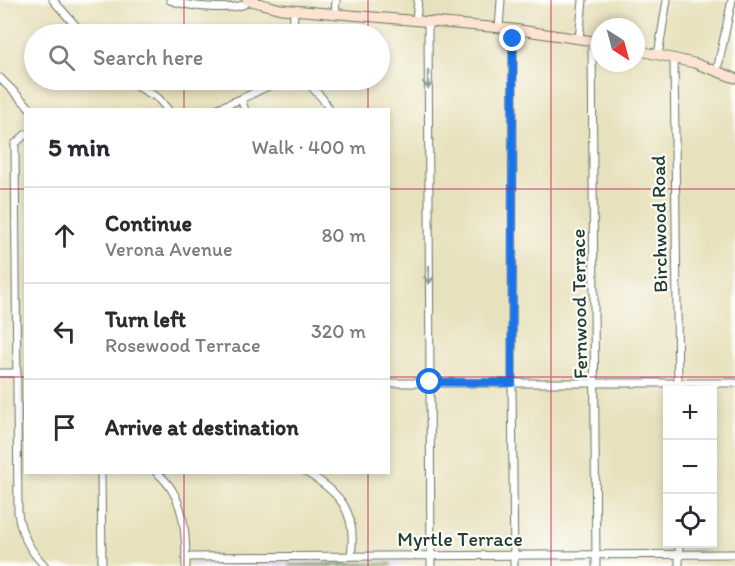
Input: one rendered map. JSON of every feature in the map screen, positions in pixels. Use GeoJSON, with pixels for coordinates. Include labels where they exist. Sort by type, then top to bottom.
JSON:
{"type":"FeatureCollection","features":[{"type":"Feature","properties":{"kind":"main road"},"geometry":{"type":"LineString","coordinates":[[248,0],[272,8],[294,11],[513,29],[591,41]]}},
{"type":"Feature","properties":{"kind":"main road"},"geometry":{"type":"LineString","coordinates":[[645,52],[674,58],[735,78]]}},
{"type":"Feature","properties":{"kind":"street"},"geometry":{"type":"LineString","coordinates":[[53,0],[74,24]]}},
{"type":"Feature","properties":{"kind":"street"},"geometry":{"type":"LineString","coordinates":[[170,0],[185,4],[232,8],[244,5],[248,0]]}},
{"type":"Feature","properties":{"kind":"street"},"geometry":{"type":"LineString","coordinates":[[335,15],[336,0]]}},
{"type":"Feature","properties":{"kind":"street"},"geometry":{"type":"LineString","coordinates":[[416,20],[418,0]]}},
{"type":"Feature","properties":{"kind":"street"},"geometry":{"type":"LineString","coordinates":[[499,28],[501,0]]}},
{"type":"Feature","properties":{"kind":"street"},"geometry":{"type":"LineString","coordinates":[[579,39],[583,0]]}},
{"type":"Feature","properties":{"kind":"street"},"geometry":{"type":"LineString","coordinates":[[658,55],[667,0]]}},
{"type":"Feature","properties":{"kind":"street"},"geometry":{"type":"LineString","coordinates":[[717,71],[732,0]]}},
{"type":"Feature","properties":{"kind":"street"},"geometry":{"type":"LineString","coordinates":[[293,24],[294,11]]}},
{"type":"Feature","properties":{"kind":"street"},"geometry":{"type":"LineString","coordinates":[[428,21],[431,566]]}},
{"type":"Feature","properties":{"kind":"street"},"geometry":{"type":"LineString","coordinates":[[513,29],[514,566]]}},
{"type":"Feature","properties":{"kind":"street","name":"Birchwood Road"},"geometry":{"type":"LineString","coordinates":[[674,58],[677,386]]}},
{"type":"Feature","properties":{"kind":"street","name":"Fernwood Terrace"},"geometry":{"type":"LineString","coordinates":[[596,72],[596,566]]}},
{"type":"Feature","properties":{"kind":"street"},"geometry":{"type":"LineString","coordinates":[[0,78],[30,108]]}},
{"type":"Feature","properties":{"kind":"street"},"geometry":{"type":"LineString","coordinates":[[144,90],[158,98],[166,108]]}},
{"type":"Feature","properties":{"kind":"street"},"geometry":{"type":"LineString","coordinates":[[218,108],[260,90]]}},
{"type":"Feature","properties":{"kind":"street"},"geometry":{"type":"LineString","coordinates":[[314,90],[329,108]]}},
{"type":"Feature","properties":{"kind":"street"},"geometry":{"type":"LineString","coordinates":[[241,99],[244,108]]}},
{"type":"Feature","properties":{"kind":"street"},"geometry":{"type":"LineString","coordinates":[[24,136],[15,144],[20,525],[29,547],[45,566]]}},
{"type":"Feature","properties":{"kind":"street"},"geometry":{"type":"LineString","coordinates":[[0,373],[17,373]]}},
{"type":"Feature","properties":{"kind":"street"},"geometry":{"type":"LineString","coordinates":[[390,382],[596,382],[677,386],[735,383]]}},
{"type":"Feature","properties":{"kind":"street"},"geometry":{"type":"LineString","coordinates":[[101,474],[102,566]]}},
{"type":"Feature","properties":{"kind":"street"},"geometry":{"type":"LineString","coordinates":[[158,474],[178,500],[182,512],[186,566]]}},
{"type":"Feature","properties":{"kind":"street"},"geometry":{"type":"LineString","coordinates":[[309,474],[333,490],[345,507],[353,533],[351,556]]}},
{"type":"Feature","properties":{"kind":"street"},"geometry":{"type":"LineString","coordinates":[[679,548],[679,566]]}},
{"type":"Feature","properties":{"kind":"street","name":"Myrtle Terrace"},"geometry":{"type":"LineString","coordinates":[[186,556],[735,554]]}},
{"type":"Feature","properties":{"kind":"shaded area"},"geometry":{"type":"Polygon","coordinates":[[[399,561],[399,566],[191,566],[191,563],[399,561]]]}},
{"type":"Feature","properties":{"kind":"green space"},"geometry":{"type":"Polygon","coordinates":[[[391,563],[391,566],[289,566],[289,565],[391,563]]]}},
{"type":"Feature","properties":{"kind":"route"},"geometry":{"type":"LineString","coordinates":[[430,382],[512,383],[513,39]]}}]}
